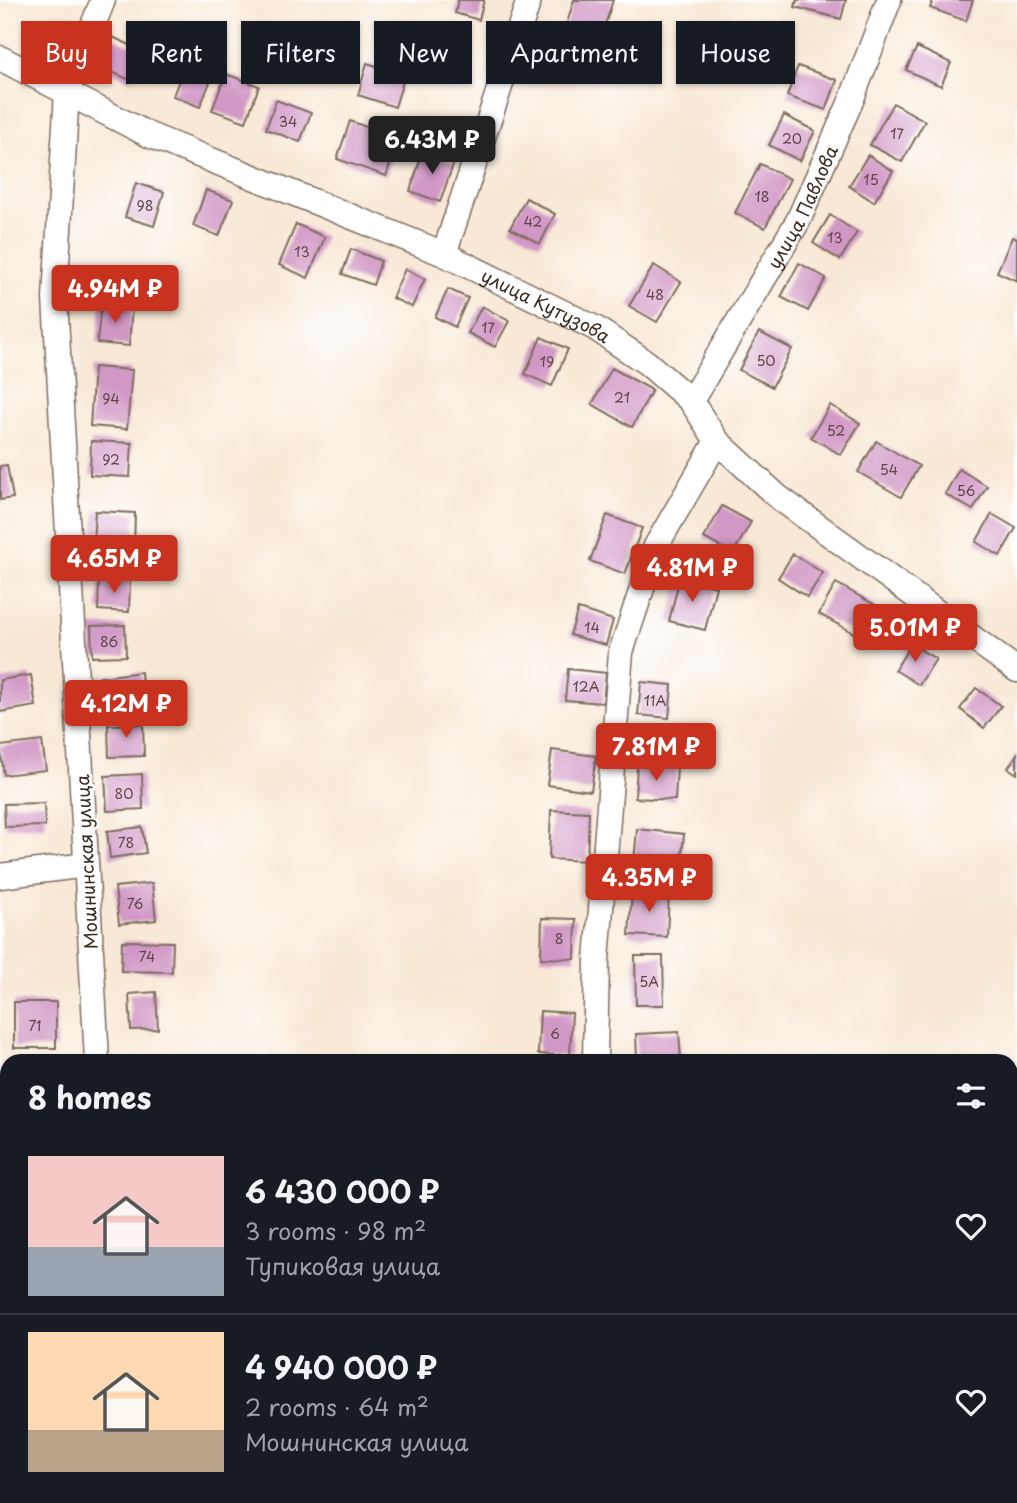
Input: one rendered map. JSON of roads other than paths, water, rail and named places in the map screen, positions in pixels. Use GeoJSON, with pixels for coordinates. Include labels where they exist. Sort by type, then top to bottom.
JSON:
{"type":"FeatureCollection","features":[{"type":"Feature","properties":{"kind":"street","name":"Мошнинская улица"},"geometry":{"type":"LineString","coordinates":[[97,1054],[55,299],[67,91],[103,0]]}},
{"type":"Feature","properties":{"kind":"street"},"geometry":{"type":"LineString","coordinates":[[443,254],[529,0]]}},
{"type":"Feature","properties":{"kind":"street","name":"улица Павлова"},"geometry":{"type":"LineString","coordinates":[[691,401],[798,221],[851,102],[890,0]]}},
{"type":"Feature","properties":{"kind":"street","name":"улица Кутузова"},"geometry":{"type":"LineString","coordinates":[[0,58],[149,135],[443,254],[595,328],[647,363],[691,401],[717,441],[778,497],[1017,670]]}},
{"type":"Feature","properties":{"kind":"street"},"geometry":{"type":"LineString","coordinates":[[596,1054],[597,960],[621,652],[656,546],[717,441]]}},
{"type":"Feature","properties":{"kind":"street"},"geometry":{"type":"LineString","coordinates":[[0,876],[86,865]]}}]}
